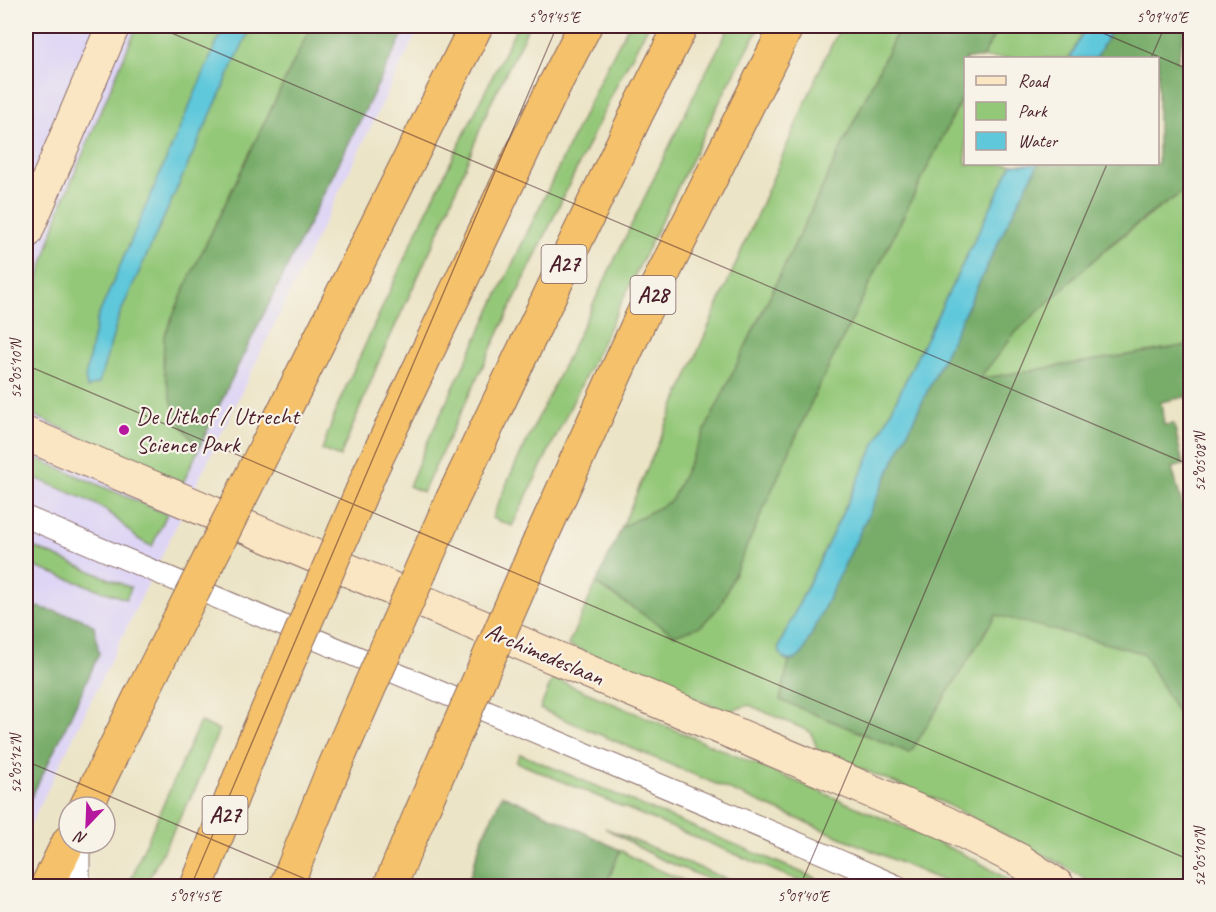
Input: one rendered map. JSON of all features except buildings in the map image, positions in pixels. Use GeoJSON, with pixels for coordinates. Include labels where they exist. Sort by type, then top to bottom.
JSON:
{"type":"FeatureCollection","features":[{"type":"Feature","properties":{"kind":"highway"},"geometry":{"type":"LineString","coordinates":[[92,795],[476,26]]}},
{"type":"Feature","properties":{"kind":"highway","name":"A27"},"geometry":{"type":"LineString","coordinates":[[196,886],[371,470],[553,88],[585,26]]}},
{"type":"Feature","properties":{"kind":"highway","name":"A27"},"geometry":{"type":"LineString","coordinates":[[286,886],[330,777],[450,504],[681,26]]}},
{"type":"Feature","properties":{"kind":"highway","name":"A28"},"geometry":{"type":"LineString","coordinates":[[390,886],[540,540],[640,320],[788,26]]}},
{"type":"Feature","properties":{"kind":"highway"},"geometry":{"type":"LineString","coordinates":[[47,886],[62,855]]}},
{"type":"Feature","properties":{"kind":"main road"},"geometry":{"type":"LineString","coordinates":[[26,232],[113,26]]}},
{"type":"Feature","properties":{"kind":"main road","name":"Archimedeslaan"},"geometry":{"type":"LineString","coordinates":[[26,434],[944,822],[1019,860],[1059,886]]}},
{"type":"Feature","properties":{"kind":"lane"},"geometry":{"type":"LineString","coordinates":[[26,517],[897,886]]}},
{"type":"Feature","properties":{"kind":"lane"},"geometry":{"type":"LineString","coordinates":[[79,855],[79,886]]}},
{"type":"Feature","properties":{"kind":"shaded area","name":"De Uithof / Utrecht Science Park"},"geometry":{"type":"Polygon","coordinates":[[[26,26],[420,26],[26,834],[26,26]]]}},
{"type":"Feature","properties":{"kind":"green space"},"geometry":{"type":"Polygon","coordinates":[[[137,26],[311,26],[188,281],[164,337],[176,418],[199,448],[183,483],[26,412],[26,319],[61,206],[137,26]]]}},
{"type":"Feature","properties":{"kind":"green space"},"geometry":{"type":"Polygon","coordinates":[[[311,26],[407,26],[199,448],[176,418],[163,367],[164,337],[188,281],[311,26]]]}},
{"type":"Feature","properties":{"kind":"green space"},"geometry":{"type":"Polygon","coordinates":[[[517,26],[529,26],[489,107],[441,227],[380,359],[340,457],[322,450],[339,402],[419,227],[517,26]]]}},
{"type":"Feature","properties":{"kind":"green space"},"geometry":{"type":"Polygon","coordinates":[[[628,26],[648,26],[618,82],[423,492],[409,486],[426,445],[628,26]]]}},
{"type":"Feature","properties":{"kind":"green space"},"geometry":{"type":"Polygon","coordinates":[[[730,26],[760,26],[723,95],[512,526],[492,518],[510,476],[699,85],[730,26]]]}},
{"type":"Feature","properties":{"kind":"green space"},"geometry":{"type":"Polygon","coordinates":[[[841,26],[900,26],[671,501],[622,527],[823,62],[841,26]]]}},
{"type":"Feature","properties":{"kind":"green space"},"geometry":{"type":"Polygon","coordinates":[[[900,26],[999,26],[983,57],[964,57],[964,94],[816,392],[720,606],[701,626],[675,635],[596,584],[622,527],[671,501],[900,26]]]}},
{"type":"Feature","properties":{"kind":"green space"},"geometry":{"type":"Polygon","coordinates":[[[999,26],[1086,26],[1070,57],[983,57],[999,26]]]}},
{"type":"Feature","properties":{"kind":"green space"},"geometry":{"type":"Polygon","coordinates":[[[1113,26],[1186,26],[1177,62],[1190,65],[1190,187],[1111,244],[1014,334],[979,379],[1190,345],[1190,396],[1161,402],[1164,425],[1174,424],[1183,465],[1172,468],[1190,533],[1190,735],[1143,653],[996,615],[910,753],[780,700],[789,661],[802,654],[1007,224],[1037,165],[1159,165],[1159,57],[1097,57],[1113,26]]]}},
{"type":"Feature","properties":{"kind":"green space"},"geometry":{"type":"Polygon","coordinates":[[[964,94],[964,165],[1012,165],[779,646],[781,655],[789,661],[781,700],[910,753],[996,614],[1143,653],[1171,701],[1190,720],[1190,886],[1096,886],[1059,863],[944,803],[818,751],[811,732],[749,705],[727,712],[568,645],[596,584],[675,634],[720,606],[816,392],[964,94]]]}},
{"type":"Feature","properties":{"kind":"green space"},"geometry":{"type":"Polygon","coordinates":[[[1190,187],[1190,345],[978,379],[1010,338],[1077,274],[1121,237],[1190,187]]]}},
{"type":"Feature","properties":{"kind":"green space"},"geometry":{"type":"Polygon","coordinates":[[[26,454],[167,514],[152,546],[133,535],[104,509],[26,474],[26,454]]]}},
{"type":"Feature","properties":{"kind":"green space"},"geometry":{"type":"Polygon","coordinates":[[[26,544],[131,588],[126,599],[26,564],[26,544]]]}},
{"type":"Feature","properties":{"kind":"green space"},"geometry":{"type":"Polygon","coordinates":[[[26,604],[81,618],[94,626],[99,654],[26,808],[26,604]]]}},
{"type":"Feature","properties":{"kind":"green space"},"geometry":{"type":"Polygon","coordinates":[[[553,678],[922,835],[975,860],[1019,886],[955,886],[540,709],[553,678]]]}},
{"type":"Feature","properties":{"kind":"green space"},"geometry":{"type":"Polygon","coordinates":[[[200,722],[219,730],[197,785],[145,886],[129,886],[139,859],[200,722]]]}},
{"type":"Feature","properties":{"kind":"green space"},"geometry":{"type":"Polygon","coordinates":[[[520,754],[834,886],[811,886],[516,762],[520,754]]]}},
{"type":"Feature","properties":{"kind":"green space"},"geometry":{"type":"Polygon","coordinates":[[[502,795],[620,850],[606,886],[467,886],[481,841],[502,795]]]}},
{"type":"Feature","properties":{"kind":"green space"},"geometry":{"type":"Polygon","coordinates":[[[605,828],[743,886],[724,886],[658,858],[605,828]]]}},
{"type":"Feature","properties":{"kind":"green space"},"geometry":{"type":"Polygon","coordinates":[[[620,850],[641,862],[696,886],[634,886],[633,883],[629,886],[606,886],[620,850]]]}},
{"type":"Feature","properties":{"kind":"water"},"geometry":{"type":"Polygon","coordinates":[[[224,26],[251,26],[119,316],[99,383],[87,388],[85,378],[97,319],[224,26]]]}},
{"type":"Feature","properties":{"kind":"water"},"geometry":{"type":"Polygon","coordinates":[[[1086,26],[1113,26],[1097,57],[1070,57],[1086,26]]]}},
{"type":"Feature","properties":{"kind":"water"},"geometry":{"type":"Polygon","coordinates":[[[1012,165],[1037,165],[1007,224],[802,654],[794,660],[784,659],[779,646],[1012,165]]]}},
{"type":"Feature","properties":{"kind":"place","name":"De Uithof / Utrecht Science Park"},"geometry":{"type":"Point","coordinates":[124,430]}}]}
